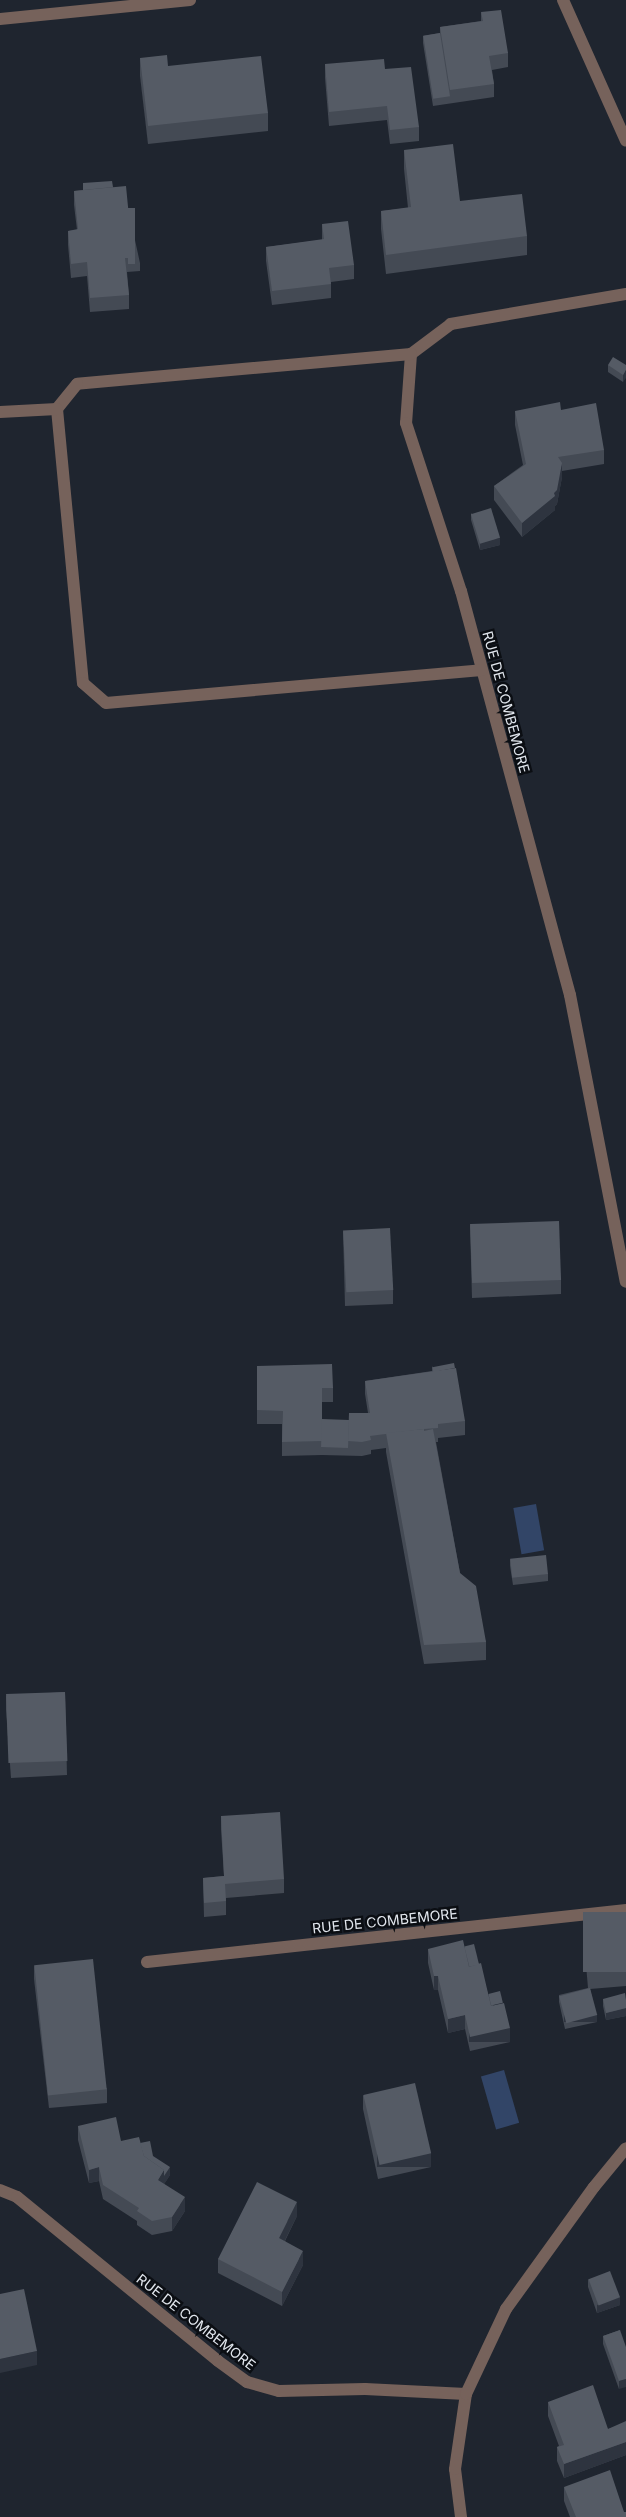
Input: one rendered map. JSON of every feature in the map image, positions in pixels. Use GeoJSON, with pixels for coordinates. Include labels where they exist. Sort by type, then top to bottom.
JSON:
{"type":"FeatureCollection","features":[{"type":"Feature","properties":{"kind":"street"},"geometry":{"type":"LineString","coordinates":[[0,19],[190,0]]}},
{"type":"Feature","properties":{"kind":"street"},"geometry":{"type":"LineString","coordinates":[[563,0],[626,141]]}},
{"type":"Feature","properties":{"kind":"street"},"geometry":{"type":"LineString","coordinates":[[482,670],[106,703],[83,683],[57,409],[77,384],[411,354],[451,324],[626,294]]}},
{"type":"Feature","properties":{"kind":"street","name":"RUE DE COMBEMORE"},"geometry":{"type":"LineString","coordinates":[[411,354],[406,423],[461,591],[570,995],[626,1282]]}},
{"type":"Feature","properties":{"kind":"street"},"geometry":{"type":"LineString","coordinates":[[0,412],[57,409]]}},
{"type":"Feature","properties":{"kind":"street","name":"RUE DE COMBEMORE"},"geometry":{"type":"LineString","coordinates":[[147,1962],[626,1910]]}},
{"type":"Feature","properties":{"kind":"street"},"geometry":{"type":"LineString","coordinates":[[461,2517],[455,2469],[466,2394],[506,2309],[594,2187],[626,2148]]}},
{"type":"Feature","properties":{"kind":"street","name":"RUE DE COMBEMORE"},"geometry":{"type":"LineString","coordinates":[[0,2190],[17,2197],[218,2361],[247,2382],[279,2392],[365,2389],[466,2394]]}},
{"type":"Feature","properties":{"kind":"water"},"geometry":{"type":"Polygon","coordinates":[[[536,1504],[544,1550],[522,1554],[513,1508],[536,1504]]]}},
{"type":"Feature","properties":{"kind":"water"},"geometry":{"type":"Polygon","coordinates":[[[504,2070],[519,2123],[496,2129],[481,2077],[504,2070]]]}},
{"type":"Feature","properties":{"kind":"building"},"geometry":{"type":"Polygon","coordinates":[[[501,10],[508,53],[489,56],[494,84],[450,90],[440,27],[483,21],[481,12],[501,10]]]}},
{"type":"Feature","properties":{"kind":"building"},"geometry":{"type":"Polygon","coordinates":[[[440,33],[450,96],[433,99],[423,36],[440,33]]]}},
{"type":"Feature","properties":{"kind":"building"},"geometry":{"type":"Polygon","coordinates":[[[167,55],[168,66],[261,56],[268,113],[148,126],[140,58],[167,55]]]}},
{"type":"Feature","properties":{"kind":"building"},"geometry":{"type":"Polygon","coordinates":[[[384,59],[385,69],[411,67],[419,127],[390,130],[387,106],[329,112],[325,64],[384,59]]]}},
{"type":"Feature","properties":{"kind":"building"},"geometry":{"type":"Polygon","coordinates":[[[453,144],[460,201],[522,194],[527,236],[386,255],[381,211],[411,207],[404,150],[453,144]]]}},
{"type":"Feature","properties":{"kind":"building"},"geometry":{"type":"Polygon","coordinates":[[[112,181],[113,187],[83,190],[83,183],[112,181]]]}},
{"type":"Feature","properties":{"kind":"building"},"geometry":{"type":"Polygon","coordinates":[[[126,186],[133,258],[125,258],[129,295],[90,298],[87,262],[71,264],[68,231],[78,229],[74,191],[126,186]]]}},
{"type":"Feature","properties":{"kind":"building"},"geometry":{"type":"Polygon","coordinates":[[[128,208],[135,208],[135,264],[128,264],[128,208]]]}},
{"type":"Feature","properties":{"kind":"building"},"geometry":{"type":"Polygon","coordinates":[[[348,221],[354,265],[329,268],[331,284],[272,291],[266,247],[324,239],[322,224],[348,221]]]}},
{"type":"Feature","properties":{"kind":"building"},"geometry":{"type":"Polygon","coordinates":[[[613,357],[626,365],[623,375],[608,365],[613,357]]]}},
{"type":"Feature","properties":{"kind":"building"},"geometry":{"type":"Polygon","coordinates":[[[560,402],[561,410],[596,403],[604,450],[558,457],[562,463],[557,490],[554,493],[555,496],[522,523],[494,486],[526,464],[515,411],[560,402]]]}},
{"type":"Feature","properties":{"kind":"building"},"geometry":{"type":"Polygon","coordinates":[[[491,508],[500,538],[480,544],[471,514],[491,508]]]}},
{"type":"Feature","properties":{"kind":"building"},"geometry":{"type":"Polygon","coordinates":[[[559,1221],[561,1280],[472,1283],[470,1224],[559,1221]]]}},
{"type":"Feature","properties":{"kind":"building"},"geometry":{"type":"Polygon","coordinates":[[[390,1228],[393,1290],[346,1292],[343,1230],[390,1228]]]}},
{"type":"Feature","properties":{"kind":"building"},"geometry":{"type":"Polygon","coordinates":[[[454,1363],[455,1368],[433,1372],[432,1367],[454,1363]]]}},
{"type":"Feature","properties":{"kind":"building"},"geometry":{"type":"Polygon","coordinates":[[[332,1364],[333,1388],[322,1388],[322,1441],[282,1442],[283,1411],[257,1410],[257,1366],[332,1364]]]}},
{"type":"Feature","properties":{"kind":"building"},"geometry":{"type":"Polygon","coordinates":[[[456,1368],[465,1421],[438,1424],[438,1428],[370,1436],[371,1440],[362,1442],[348,1441],[349,1413],[370,1413],[365,1381],[456,1368]]]}},
{"type":"Feature","properties":{"kind":"building"},"geometry":{"type":"Polygon","coordinates":[[[322,1419],[349,1420],[348,1448],[321,1447],[322,1419]]]}},
{"type":"Feature","properties":{"kind":"building"},"geometry":{"type":"Polygon","coordinates":[[[424,1429],[424,1431],[433,1429],[460,1573],[476,1586],[486,1642],[424,1645],[386,1433],[424,1429]]]}},
{"type":"Feature","properties":{"kind":"building"},"geometry":{"type":"Polygon","coordinates":[[[546,1555],[548,1574],[512,1578],[510,1559],[546,1555]]]}},
{"type":"Feature","properties":{"kind":"building"},"geometry":{"type":"Polygon","coordinates":[[[65,1692],[67,1761],[8,1763],[6,1694],[65,1692]]]}},
{"type":"Feature","properties":{"kind":"building"},"geometry":{"type":"Polygon","coordinates":[[[280,1812],[284,1879],[225,1884],[226,1901],[204,1903],[203,1878],[224,1876],[221,1816],[280,1812]]]}},
{"type":"Feature","properties":{"kind":"building"},"geometry":{"type":"Polygon","coordinates":[[[583,1912],[626,1912],[626,1972],[583,1972],[583,1912]]]}},
{"type":"Feature","properties":{"kind":"building"},"geometry":{"type":"Polygon","coordinates":[[[463,1940],[469,1967],[481,1963],[491,2006],[504,2003],[510,2028],[470,2037],[465,2015],[448,2019],[438,1976],[434,1976],[428,1949],[463,1940]]]}},
{"type":"Feature","properties":{"kind":"building"},"geometry":{"type":"Polygon","coordinates":[[[474,1944],[479,1964],[469,1967],[464,1946],[474,1944]]]}},
{"type":"Feature","properties":{"kind":"building"},"geometry":{"type":"Polygon","coordinates":[[[93,1959],[107,2089],[48,2095],[34,1965],[93,1959]]]}},
{"type":"Feature","properties":{"kind":"building"},"geometry":{"type":"Polygon","coordinates":[[[590,1988],[597,2015],[566,2023],[559,1996],[590,1988]]]}},
{"type":"Feature","properties":{"kind":"building"},"geometry":{"type":"Polygon","coordinates":[[[500,1991],[503,2003],[491,2006],[488,1994],[500,1991]]]}},
{"type":"Feature","properties":{"kind":"building"},"geometry":{"type":"Polygon","coordinates":[[[625,1993],[626,2008],[606,2013],[603,1999],[625,1993]]]}},
{"type":"Feature","properties":{"kind":"building"},"geometry":{"type":"Polygon","coordinates":[[[415,2083],[431,2153],[380,2165],[363,2095],[415,2083]]]}},
{"type":"Feature","properties":{"kind":"building"},"geometry":{"type":"Polygon","coordinates":[[[116,2117],[121,2141],[139,2137],[144,2156],[164,2170],[158,2180],[185,2197],[172,2217],[152,2221],[137,2211],[139,2208],[103,2185],[99,2167],[89,2170],[78,2126],[116,2117]]]}},
{"type":"Feature","properties":{"kind":"building"},"geometry":{"type":"Polygon","coordinates":[[[150,2141],[153,2156],[170,2167],[164,2176],[164,2170],[144,2156],[140,2143],[150,2141]]]}},
{"type":"Feature","properties":{"kind":"building"},"geometry":{"type":"Polygon","coordinates":[[[257,2182],[297,2202],[279,2238],[303,2251],[282,2292],[218,2259],[257,2182]]]}},
{"type":"Feature","properties":{"kind":"building"},"geometry":{"type":"Polygon","coordinates":[[[610,2271],[620,2297],[599,2305],[589,2279],[610,2271]]]}},
{"type":"Feature","properties":{"kind":"building"},"geometry":{"type":"Polygon","coordinates":[[[24,2289],[37,2351],[0,2359],[0,2294],[24,2289]]]}},
{"type":"Feature","properties":{"kind":"building"},"geometry":{"type":"Polygon","coordinates":[[[620,2330],[626,2347],[626,2379],[619,2381],[603,2336],[620,2330]]]}},
{"type":"Feature","properties":{"kind":"building"},"geometry":{"type":"Polygon","coordinates":[[[593,2385],[608,2429],[626,2421],[626,2442],[564,2464],[557,2447],[564,2445],[548,2402],[593,2385]]]}},
{"type":"Feature","properties":{"kind":"building"},"geometry":{"type":"Polygon","coordinates":[[[610,2470],[624,2512],[626,2512],[626,2517],[576,2517],[564,2487],[610,2470]]]}}]}
